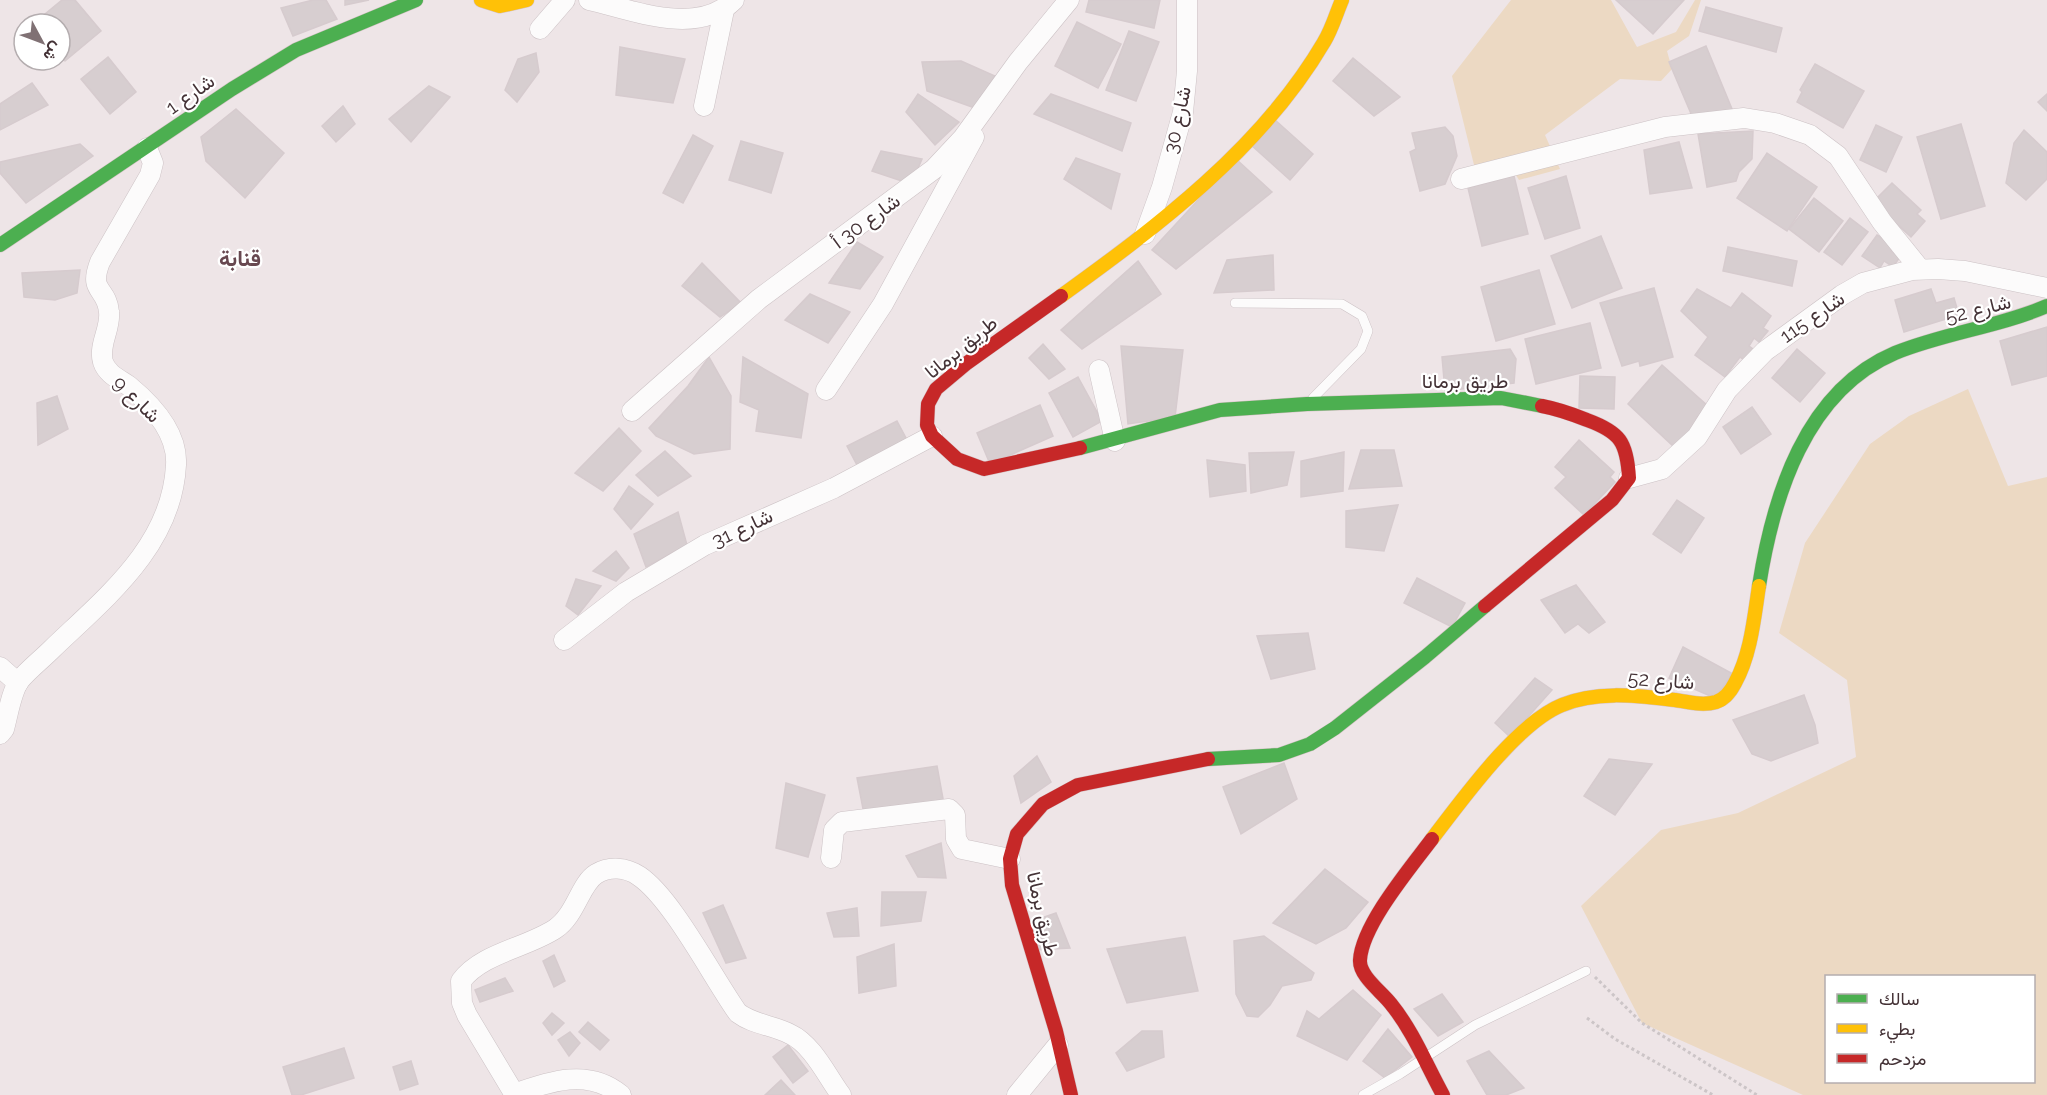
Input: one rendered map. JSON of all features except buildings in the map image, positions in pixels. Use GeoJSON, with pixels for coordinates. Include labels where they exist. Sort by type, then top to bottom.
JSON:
{"type":"FeatureCollection","features":[{"type":"Feature","properties":{"kind":"street","name":"شارع 1"},"geometry":{"type":"LineString","coordinates":[[2,242],[147,148],[231,89],[296,50],[417,0]]}},
{"type":"Feature","properties":{"kind":"street"},"geometry":{"type":"LineString","coordinates":[[481,0],[500,6],[527,0]]}},
{"type":"Feature","properties":{"kind":"street"},"geometry":{"type":"LineString","coordinates":[[540,29],[565,0]]}},
{"type":"Feature","properties":{"kind":"street"},"geometry":{"type":"LineString","coordinates":[[589,0],[630,12],[677,18],[702,17],[729,5]]}},
{"type":"Feature","properties":{"kind":"street","name":"شارع 30 أ"},"geometry":{"type":"LineString","coordinates":[[632,411],[759,299],[934,169],[963,138],[997,95],[1018,62],[1069,0]]}},
{"type":"Feature","properties":{"kind":"street","name":"شارع 30"},"geometry":{"type":"LineString","coordinates":[[1144,236],[1162,187],[1183,112],[1187,71],[1187,0]]}},
{"type":"Feature","properties":{"kind":"street"},"geometry":{"type":"LineString","coordinates":[[704,106],[729,5]]}},
{"type":"Feature","properties":{"kind":"street","name":"طريق برمانا"},"geometry":{"type":"LineString","coordinates":[[1071,1095],[1016,898],[1010,859],[1017,838],[1028,818],[1057,793],[1078,784],[1212,758],[1279,755],[1310,744],[1335,728],[1425,657],[1559,542],[1612,500],[1629,478],[1628,457],[1622,442],[1612,429],[1591,419],[1529,402],[1473,398],[1307,404],[1220,410],[1115,441],[984,468],[957,459],[932,436],[927,425],[928,404],[936,388],[999,339],[1144,236],[1204,186],[1280,104],[1325,41],[1338,6]]}},
{"type":"Feature","properties":{"kind":"street"},"geometry":{"type":"LineString","coordinates":[[826,390],[883,304],[997,95]]}},
{"type":"Feature","properties":{"kind":"street"},"geometry":{"type":"LineString","coordinates":[[1461,179],[1665,127],[1744,118],[1775,123],[1810,135],[1838,156],[1882,222],[1920,269]]}},
{"type":"Feature","properties":{"kind":"street","name":"شارع 9"},"geometry":{"type":"LineString","coordinates":[[18,683],[136,566],[158,531],[174,483],[177,463],[166,426],[152,407],[128,385],[113,376],[104,364],[102,353],[110,313],[107,303],[95,285],[100,262],[150,175],[153,163],[147,148]]}},
{"type":"Feature","properties":{"kind":"street","name":"شارع 115"},"geometry":{"type":"LineString","coordinates":[[1629,478],[1662,469],[1697,437],[1727,390],[1765,351],[1842,295],[1888,274],[1920,269],[1965,271],[2047,288]]}},
{"type":"Feature","properties":{"kind":"street","name":"شارع 52"},"geometry":{"type":"LineString","coordinates":[[1443,1095],[1414,1038],[1360,965],[1360,948],[1375,920],[1451,816],[1514,741],[1536,719],[1565,703],[1608,696],[1712,704],[1729,694],[1740,675],[1766,547],[1779,496],[1797,450],[1820,415],[1851,381],[1888,358],[1926,341],[2020,320],[2047,306]]}},
{"type":"Feature","properties":{"kind":"street"},"geometry":{"type":"LineString","coordinates":[[1099,370],[1115,441]]}},
{"type":"Feature","properties":{"kind":"street","name":"شارع 31"},"geometry":{"type":"LineString","coordinates":[[564,640],[626,592],[705,545],[834,488],[932,436]]}},
{"type":"Feature","properties":{"kind":"street"},"geometry":{"type":"LineString","coordinates":[[0,667],[18,683],[4,729],[0,734]]}},
{"type":"Feature","properties":{"kind":"street"},"geometry":{"type":"LineString","coordinates":[[831,858],[834,830],[842,822],[949,809],[956,815],[956,839],[962,849],[1010,859]]}},
{"type":"Feature","properties":{"kind":"street"},"geometry":{"type":"LineString","coordinates":[[621,1095],[604,1082],[580,1079],[540,1084],[514,1094],[462,1003],[461,981],[470,968],[530,944],[564,923],[594,875],[612,868],[631,872],[641,877],[662,900],[738,1013],[757,1024],[792,1035],[802,1042],[841,1095]]}},
{"type":"Feature","properties":{"kind":"street"},"geometry":{"type":"LineString","coordinates":[[1017,1095],[1058,1045]]}},
{"type":"Feature","properties":{"kind":"lane"},"geometry":{"type":"LineString","coordinates":[[1235,303],[1341,304],[1362,316],[1368,331],[1361,349],[1307,404]]}},
{"type":"Feature","properties":{"kind":"lane"},"geometry":{"type":"LineString","coordinates":[[1363,1095],[1475,1025],[1586,971]]}},
{"type":"Feature","properties":{"kind":"path"},"geometry":{"type":"LineString","coordinates":[[1586,971],[1604,984],[1642,1023],[1757,1095]]}},
{"type":"Feature","properties":{"kind":"path"},"geometry":{"type":"LineString","coordinates":[[1587,1018],[1615,1039],[1713,1095]]}},
{"type":"Feature","properties":{"kind":"shaded area"},"geometry":{"type":"Polygon","coordinates":[[[1511,0],[1611,0],[1637,47],[1676,32],[1695,0],[1701,0],[1689,36],[1667,51],[1672,69],[1661,81],[1620,79],[1545,135],[1560,169],[1519,180],[1514,172],[1477,177],[1452,76],[1511,0]]]}},
{"type":"Feature","properties":{"kind":"shaded area"},"geometry":{"type":"Polygon","coordinates":[[[1968,389],[2008,486],[2047,477],[2047,1095],[1803,1095],[1642,1023],[1581,906],[1661,830],[1738,813],[1856,757],[1847,680],[1779,633],[1805,543],[1870,444],[1909,416],[1968,389]]]}},
{"type":"Feature","properties":{"kind":"traffic: fast"},"geometry":{"type":"LineString","coordinates":[[0,245],[232,89],[296,50],[416,0]]}},
{"type":"Feature","properties":{"kind":"traffic: fast"},"geometry":{"type":"LineString","coordinates":[[1759,586],[1765,552],[1784,483],[1816,420],[1838,393],[1864,370],[1895,353],[2047,306]]}},
{"type":"Feature","properties":{"kind":"traffic: fast"},"geometry":{"type":"LineString","coordinates":[[1080,448],[1220,410],[1307,404],[1501,398],[1542,406]]}},
{"type":"Feature","properties":{"kind":"traffic: fast"},"geometry":{"type":"LineString","coordinates":[[1208,759],[1279,755],[1310,744],[1335,728],[1485,606]]}},
{"type":"Feature","properties":{"kind":"traffic: slow"},"geometry":{"type":"LineString","coordinates":[[481,0],[500,6],[527,0]]}},
{"type":"Feature","properties":{"kind":"traffic: slow"},"geometry":{"type":"LineString","coordinates":[[1061,296],[1170,213],[1239,150],[1270,117],[1299,80],[1327,37],[1342,0]]}},
{"type":"Feature","properties":{"kind":"traffic: slow"},"geometry":{"type":"LineString","coordinates":[[1432,839],[1474,784],[1509,745],[1545,714],[1562,705],[1589,697],[1618,695],[1701,704],[1722,699],[1733,686],[1745,660],[1759,586]]}},
{"type":"Feature","properties":{"kind":"traffic: jam"},"geometry":{"type":"LineString","coordinates":[[1061,296],[967,363],[936,389],[928,404],[927,425],[932,436],[957,459],[984,469],[1080,448]]}},
{"type":"Feature","properties":{"kind":"traffic: jam"},"geometry":{"type":"LineString","coordinates":[[1485,606],[1612,500],[1629,478],[1624,447],[1614,434],[1598,424],[1542,406]]}},
{"type":"Feature","properties":{"kind":"traffic: jam"},"geometry":{"type":"LineString","coordinates":[[1071,1095],[1056,1031],[1012,885],[1010,859],[1017,834],[1043,804],[1078,785],[1208,759]]}},
{"type":"Feature","properties":{"kind":"traffic: jam"},"geometry":{"type":"LineString","coordinates":[[1432,839],[1378,914],[1369,930],[1360,960],[1367,978],[1391,1004],[1406,1025],[1443,1095]]}},
{"type":"Feature","properties":{"kind":"district","name":"قنابة"},"geometry":{"type":"Point","coordinates":[240,258]}}]}
